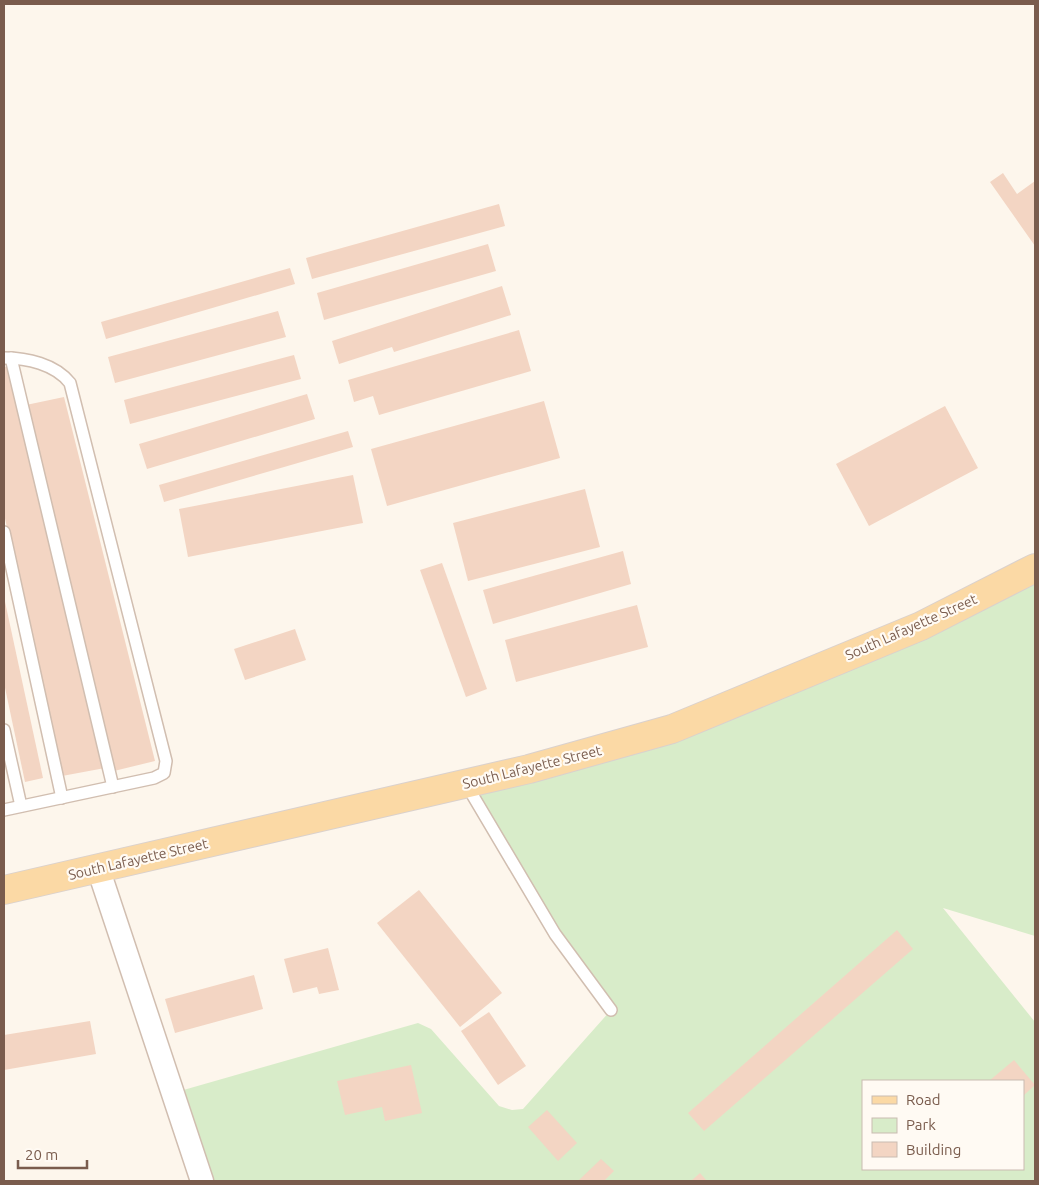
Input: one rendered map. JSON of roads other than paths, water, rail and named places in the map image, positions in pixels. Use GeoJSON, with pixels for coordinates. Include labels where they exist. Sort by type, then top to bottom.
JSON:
{"type":"FeatureCollection","features":[{"type":"Feature","properties":{"kind":"main road","name":"South Lafayette Street"},"geometry":{"type":"LineString","coordinates":[[4,890],[530,769],[672,729],[921,626],[1035,568]]}},
{"type":"Feature","properties":{"kind":"street"},"geometry":{"type":"LineString","coordinates":[[98,868],[202,1181]]}},
{"type":"Feature","properties":{"kind":"lane"},"geometry":{"type":"LineString","coordinates":[[4,810],[113,787],[160,775],[166,768],[166,761],[71,388],[65,377],[54,368],[7,358],[113,787]]}},
{"type":"Feature","properties":{"kind":"lane"},"geometry":{"type":"LineString","coordinates":[[4,532],[62,798]]}},
{"type":"Feature","properties":{"kind":"lane"},"geometry":{"type":"LineString","coordinates":[[4,730],[21,806]]}},
{"type":"Feature","properties":{"kind":"lane"},"geometry":{"type":"LineString","coordinates":[[466,784],[555,934],[611,1010]]}}]}
